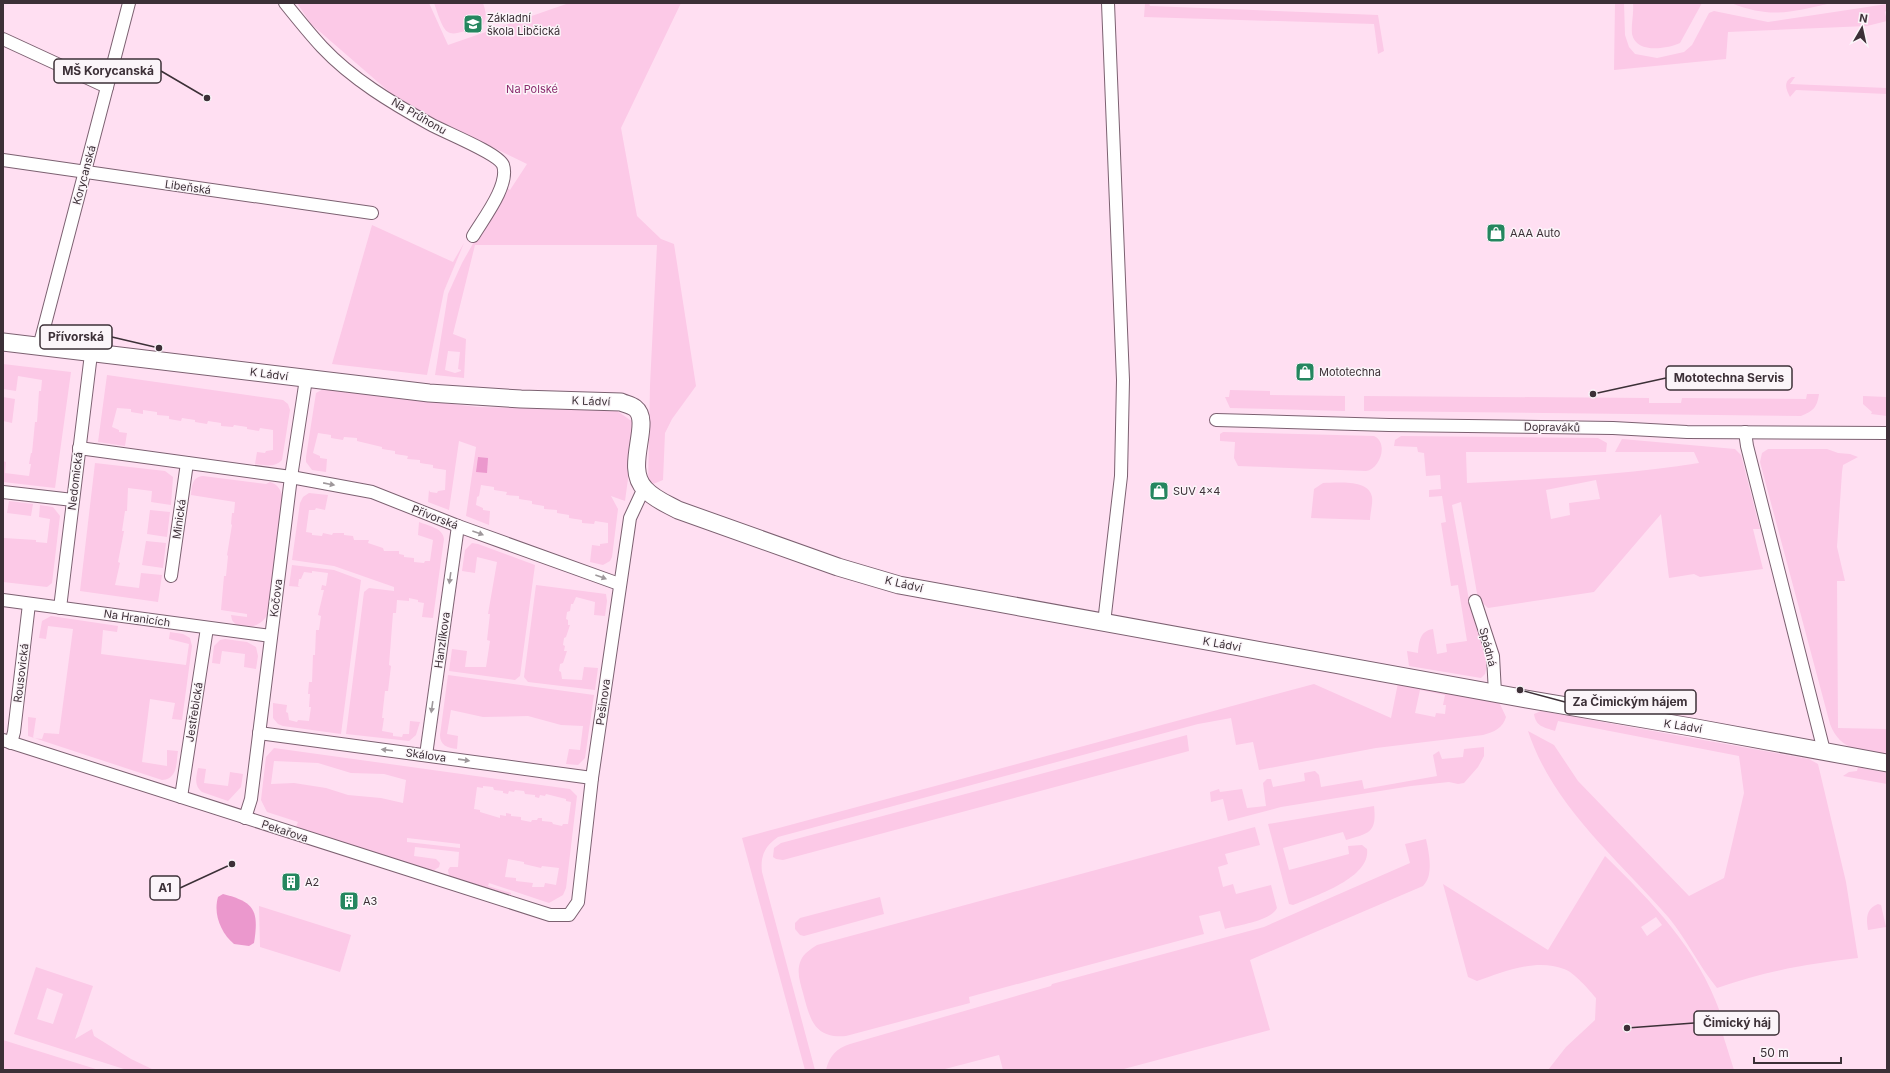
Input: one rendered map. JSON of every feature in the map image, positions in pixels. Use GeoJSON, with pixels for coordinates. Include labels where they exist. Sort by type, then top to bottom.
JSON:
{"type":"FeatureCollection","features":[{"type":"Feature","properties":{"kind":"street","name":"Korycanská"},"geometry":{"type":"LineString","coordinates":[[39,347],[129,3]]}},
{"type":"Feature","properties":{"kind":"street","name":"Na Průhonu"},"geometry":{"type":"LineString","coordinates":[[285,3],[322,48],[369,87],[430,124],[490,154],[501,162],[504,174],[502,187],[473,236]]}},
{"type":"Feature","properties":{"kind":"street"},"geometry":{"type":"LineString","coordinates":[[1104,623],[1121,476],[1123,380],[1108,3]]}},
{"type":"Feature","properties":{"kind":"street"},"geometry":{"type":"LineString","coordinates":[[3,39],[107,87]]}},
{"type":"Feature","properties":{"kind":"street","name":"Libeňská"},"geometry":{"type":"LineString","coordinates":[[3,160],[372,213]]}},
{"type":"Feature","properties":{"kind":"street","name":"K Ládví"},"geometry":{"type":"LineString","coordinates":[[3,342],[91,354],[429,393],[521,399],[621,402],[636,409],[642,418],[635,466],[644,488],[655,498],[678,510],[838,568],[900,585],[1104,623],[1887,763]]}},
{"type":"Feature","properties":{"kind":"street","name":"Nedomická"},"geometry":{"type":"LineString","coordinates":[[60,608],[91,354]]}},
{"type":"Feature","properties":{"kind":"street","name":"Kočova"},"geometry":{"type":"LineString","coordinates":[[246,818],[251,800],[290,477],[306,379]]}},
{"type":"Feature","properties":{"kind":"street","name":"Dopraváků"},"geometry":{"type":"LineString","coordinates":[[1216,420],[1745,432],[1887,433]]}},
{"type":"Feature","properties":{"kind":"street"},"geometry":{"type":"LineString","coordinates":[[1745,432],[1746,446],[1772,551],[1824,751]]}},
{"type":"Feature","properties":{"kind":"street","name":"Přívorská"},"geometry":{"type":"LineString","coordinates":[[79,448],[290,477],[372,492],[458,526],[619,584]]}},
{"type":"Feature","properties":{"kind":"street","name":"Minická"},"geometry":{"type":"LineString","coordinates":[[171,576],[187,463]]}},
{"type":"Feature","properties":{"kind":"street","name":"Pešinova"},"geometry":{"type":"LineString","coordinates":[[569,915],[578,902],[592,778],[619,584],[630,518],[644,488]]}},
{"type":"Feature","properties":{"kind":"street"},"geometry":{"type":"LineString","coordinates":[[3,492],[72,500]]}},
{"type":"Feature","properties":{"kind":"street","name":"Hanzlíkova"},"geometry":{"type":"LineString","coordinates":[[426,755],[458,526]]}},
{"type":"Feature","properties":{"kind":"street","name":"Na Hranicích"},"geometry":{"type":"LineString","coordinates":[[3,600],[271,636]]}},
{"type":"Feature","properties":{"kind":"street","name":"Spádná"},"geometry":{"type":"LineString","coordinates":[[1475,601],[1493,656],[1495,693]]}},
{"type":"Feature","properties":{"kind":"street","name":"Rousovická"},"geometry":{"type":"LineString","coordinates":[[7,742],[14,732],[29,604]]}},
{"type":"Feature","properties":{"kind":"street","name":"Jestřebická"},"geometry":{"type":"LineString","coordinates":[[181,797],[207,628]]}},
{"type":"Feature","properties":{"kind":"street","name":"Skálova"},"geometry":{"type":"LineString","coordinates":[[259,733],[592,778]]}},
{"type":"Feature","properties":{"kind":"street","name":"Pekařova"},"geometry":{"type":"LineString","coordinates":[[7,742],[550,915],[569,915]]}},
{"type":"Feature","properties":{"kind":"green space","name":"Na Polské"},"geometry":{"type":"Polygon","coordinates":[[[297,3],[429,3],[448,45],[569,3],[681,3],[621,128],[637,216],[661,239],[674,244],[696,386],[672,419],[665,433],[663,480],[648,486],[650,385],[657,245],[475,245],[453,334],[466,339],[464,378],[435,375],[448,294],[462,263],[505,187],[510,190],[527,164],[401,102],[311,24],[297,3]],[[448,351],[445,370],[455,373],[461,371],[458,369],[460,352],[448,351]]]}},
{"type":"Feature","properties":{"kind":"green space"},"geometry":{"type":"Polygon","coordinates":[[[434,3],[483,3],[486,14],[483,25],[462,32],[450,33],[445,30],[434,3]]]}},
{"type":"Feature","properties":{"kind":"green space"},"geometry":{"type":"Polygon","coordinates":[[[1145,3],[1149,3],[1150,6],[1378,15],[1384,51],[1378,54],[1374,24],[1144,17],[1145,3]]]}},
{"type":"Feature","properties":{"kind":"green space"},"geometry":{"type":"Polygon","coordinates":[[[1615,3],[1624,3],[1625,35],[1629,47],[1635,54],[1657,58],[1684,52],[1692,45],[1709,13],[1714,11],[1768,22],[1887,4],[1887,10],[1885,12],[1887,21],[1867,26],[1728,32],[1726,59],[1614,70],[1615,3]]]}},
{"type":"Feature","properties":{"kind":"green space"},"geometry":{"type":"Polygon","coordinates":[[[1633,3],[1702,3],[1680,43],[1668,47],[1653,48],[1639,45],[1632,34],[1633,3]]]}},
{"type":"Feature","properties":{"kind":"green space"},"geometry":{"type":"Polygon","coordinates":[[[1731,3],[1832,3],[1792,11],[1770,12],[1745,8],[1731,3]]]}},
{"type":"Feature","properties":{"kind":"green space"},"geometry":{"type":"Polygon","coordinates":[[[1792,77],[1795,77],[1790,84],[1887,88],[1887,94],[1796,90],[1790,97],[1786,83],[1792,77]]]}},
{"type":"Feature","properties":{"kind":"green space"},"geometry":{"type":"Polygon","coordinates":[[[372,225],[453,262],[464,243],[444,291],[427,375],[332,364],[372,225]]]}},
{"type":"Feature","properties":{"kind":"green space"},"geometry":{"type":"Polygon","coordinates":[[[3,364],[71,372],[55,488],[3,482],[3,461],[6,462],[5,473],[29,476],[31,464],[29,464],[32,453],[35,422],[37,422],[39,391],[41,391],[42,380],[18,376],[16,391],[3,389],[3,364]]]}},
{"type":"Feature","properties":{"kind":"green space"},"geometry":{"type":"Polygon","coordinates":[[[107,375],[283,400],[288,404],[290,410],[282,460],[273,465],[255,464],[257,452],[265,453],[266,451],[273,450],[273,430],[260,428],[259,431],[234,425],[233,427],[221,426],[221,423],[208,421],[207,424],[182,418],[181,421],[169,419],[169,416],[157,415],[157,412],[143,410],[143,414],[131,412],[131,409],[117,408],[112,427],[119,430],[119,432],[127,433],[125,446],[98,442],[107,375]]]}},
{"type":"Feature","properties":{"kind":"green space"},"geometry":{"type":"Polygon","coordinates":[[[325,388],[477,407],[616,410],[630,420],[634,421],[635,427],[625,501],[611,496],[618,509],[612,557],[610,561],[603,565],[590,562],[592,545],[600,546],[600,544],[608,543],[608,523],[595,521],[594,524],[582,523],[582,520],[569,518],[569,515],[557,513],[557,510],[544,509],[544,506],[532,504],[532,501],[519,499],[519,496],[506,495],[507,492],[494,490],[494,487],[481,485],[479,496],[477,497],[476,505],[483,508],[483,510],[490,511],[489,525],[466,516],[476,447],[459,441],[449,510],[428,502],[429,490],[430,492],[437,493],[438,491],[445,490],[446,470],[433,468],[433,465],[420,463],[420,460],[407,459],[408,456],[395,454],[395,451],[382,449],[382,447],[357,441],[357,438],[344,437],[343,440],[331,438],[331,435],[318,433],[313,453],[320,456],[320,458],[327,459],[326,472],[312,470],[306,462],[306,457],[316,393],[325,388]]]}},
{"type":"Feature","properties":{"kind":"green space"},"geometry":{"type":"Polygon","coordinates":[[[1230,390],[1270,391],[1270,395],[1345,396],[1345,411],[1230,408],[1225,397],[1229,397],[1230,390]]]}},
{"type":"Feature","properties":{"kind":"green space"},"geometry":{"type":"Polygon","coordinates":[[[1807,394],[1819,394],[1816,406],[1801,416],[1364,411],[1364,396],[1649,398],[1649,403],[1681,403],[1682,398],[1806,399],[1807,394]]]}},
{"type":"Feature","properties":{"kind":"green space"},"geometry":{"type":"Polygon","coordinates":[[[1863,396],[1887,397],[1887,416],[1871,414],[1872,412],[1863,404],[1863,396]]]}},
{"type":"Feature","properties":{"kind":"green space"},"geometry":{"type":"Polygon","coordinates":[[[3,397],[15,399],[12,423],[3,421],[3,397]]]}},
{"type":"Feature","properties":{"kind":"green space"},"geometry":{"type":"Polygon","coordinates":[[[1223,432],[1374,436],[1379,439],[1382,450],[1379,461],[1375,466],[1366,471],[1238,466],[1234,458],[1235,442],[1220,441],[1220,434],[1223,432]]]}},
{"type":"Feature","properties":{"kind":"green space"},"geometry":{"type":"Polygon","coordinates":[[[1401,436],[1598,438],[1607,443],[1606,452],[1466,452],[1467,483],[1612,474],[1699,463],[1694,452],[1615,452],[1622,439],[1735,449],[1741,455],[1760,529],[1753,529],[1763,569],[1700,577],[1694,574],[1669,578],[1661,514],[1594,592],[1488,608],[1478,599],[1461,502],[1452,505],[1469,600],[1489,657],[1485,674],[1481,678],[1409,666],[1407,651],[1418,653],[1421,637],[1429,630],[1433,629],[1437,654],[1447,652],[1446,644],[1467,641],[1458,585],[1451,586],[1441,523],[1446,522],[1442,496],[1429,497],[1429,490],[1441,489],[1440,475],[1426,476],[1424,453],[1418,452],[1417,447],[1394,446],[1395,440],[1401,436]],[[1596,480],[1546,490],[1551,519],[1570,515],[1569,503],[1600,499],[1596,480]]]}},
{"type":"Feature","properties":{"kind":"green space"},"geometry":{"type":"Polygon","coordinates":[[[1768,449],[1827,449],[1858,457],[1843,465],[1842,472],[1837,547],[1845,581],[1837,581],[1838,728],[1887,729],[1887,755],[1860,750],[1846,745],[1840,740],[1830,724],[1760,462],[1762,453],[1768,449]]]}},
{"type":"Feature","properties":{"kind":"green space"},"geometry":{"type":"Polygon","coordinates":[[[95,463],[165,471],[173,477],[171,505],[151,502],[152,491],[128,488],[127,511],[125,511],[122,531],[124,531],[118,562],[120,563],[115,585],[139,588],[141,573],[162,575],[158,602],[80,591],[95,463]]]}},
{"type":"Feature","properties":{"kind":"green space"},"geometry":{"type":"Polygon","coordinates":[[[203,476],[266,484],[270,482],[276,485],[281,491],[283,501],[268,613],[257,625],[251,627],[240,626],[232,620],[231,615],[247,617],[247,614],[221,610],[224,576],[226,576],[227,555],[232,525],[232,513],[234,513],[235,502],[191,495],[192,485],[195,480],[203,476]]]}},
{"type":"Feature","properties":{"kind":"green space"},"geometry":{"type":"Polygon","coordinates":[[[1323,483],[1351,483],[1365,487],[1370,491],[1372,497],[1370,520],[1311,518],[1314,489],[1323,483]]]}},
{"type":"Feature","properties":{"kind":"green space"},"geometry":{"type":"Polygon","coordinates":[[[309,493],[328,495],[325,510],[316,508],[315,510],[309,510],[306,532],[312,533],[312,535],[322,536],[323,533],[332,535],[333,533],[344,533],[344,535],[353,536],[354,540],[369,540],[368,543],[383,548],[384,551],[399,551],[399,554],[404,555],[404,557],[414,558],[414,562],[424,563],[425,561],[430,561],[433,540],[418,535],[419,522],[435,528],[443,535],[444,539],[433,618],[422,617],[424,603],[409,598],[409,601],[397,600],[396,613],[393,613],[389,665],[391,666],[388,691],[385,691],[382,731],[393,733],[393,736],[402,737],[403,734],[409,734],[410,721],[420,722],[416,735],[409,741],[346,734],[364,592],[369,588],[394,591],[394,587],[334,566],[292,560],[300,503],[303,497],[309,493]]]}},
{"type":"Feature","properties":{"kind":"green space"},"geometry":{"type":"Polygon","coordinates":[[[9,501],[33,504],[31,516],[7,513],[9,501]]]}},
{"type":"Feature","properties":{"kind":"green space"},"geometry":{"type":"Polygon","coordinates":[[[40,505],[53,507],[60,516],[52,583],[47,587],[3,582],[3,536],[4,538],[36,540],[36,542],[47,543],[50,519],[39,517],[40,505]]]}},
{"type":"Feature","properties":{"kind":"green space"},"geometry":{"type":"Polygon","coordinates":[[[150,510],[170,512],[167,537],[147,534],[150,510]]]}},
{"type":"Feature","properties":{"kind":"green space"},"geometry":{"type":"Polygon","coordinates":[[[146,541],[166,543],[163,568],[142,565],[146,541]]]}},
{"type":"Feature","properties":{"kind":"green space"},"geometry":{"type":"Polygon","coordinates":[[[472,543],[535,565],[520,676],[515,680],[449,671],[452,649],[467,651],[465,667],[486,667],[490,641],[487,640],[490,614],[488,614],[497,562],[477,557],[475,573],[462,571],[465,550],[472,543]]]}},
{"type":"Feature","properties":{"kind":"green space"},"geometry":{"type":"Polygon","coordinates":[[[292,565],[334,570],[361,580],[341,734],[283,726],[278,724],[273,718],[273,703],[287,705],[286,712],[288,713],[289,720],[297,722],[298,720],[309,721],[311,707],[309,707],[309,682],[312,682],[316,630],[319,630],[321,616],[318,615],[324,590],[321,590],[322,585],[326,586],[328,573],[312,571],[312,573],[304,572],[301,579],[299,579],[298,586],[300,587],[289,586],[292,565]]]}},
{"type":"Feature","properties":{"kind":"green space"},"geometry":{"type":"Polygon","coordinates":[[[536,585],[606,594],[607,601],[605,616],[594,615],[595,602],[576,597],[573,604],[571,604],[570,611],[567,612],[566,619],[568,620],[568,625],[570,625],[566,637],[564,638],[563,645],[565,646],[564,651],[567,651],[563,663],[560,664],[559,671],[561,672],[562,679],[582,680],[584,667],[598,668],[595,690],[528,682],[524,677],[536,585]]]}},
{"type":"Feature","properties":{"kind":"green space"},"geometry":{"type":"Polygon","coordinates":[[[51,616],[118,626],[117,632],[103,630],[101,654],[186,665],[189,644],[169,639],[170,632],[183,634],[190,638],[192,646],[182,720],[172,719],[175,703],[150,699],[142,762],[167,766],[167,750],[178,751],[174,774],[171,777],[162,780],[35,738],[42,739],[44,733],[59,734],[73,629],[48,626],[46,639],[39,638],[42,621],[51,616]]]}},
{"type":"Feature","properties":{"kind":"green space"},"geometry":{"type":"Polygon","coordinates":[[[225,639],[247,642],[256,647],[258,656],[256,669],[244,667],[245,654],[222,651],[220,664],[212,663],[214,646],[220,640],[225,639]]]}},
{"type":"Feature","properties":{"kind":"green space"},"geometry":{"type":"Polygon","coordinates":[[[448,675],[594,695],[585,758],[578,765],[566,764],[569,749],[580,750],[583,726],[561,725],[528,716],[483,717],[451,710],[447,734],[458,736],[457,749],[450,748],[443,744],[440,735],[448,675]]]}},
{"type":"Feature","properties":{"kind":"green space"},"geometry":{"type":"Polygon","coordinates":[[[1398,683],[1499,702],[1506,717],[1503,724],[1498,729],[1483,735],[1376,748],[1259,770],[1253,742],[1236,745],[1231,718],[1198,724],[778,837],[764,852],[762,872],[815,1070],[805,1070],[742,838],[1314,684],[1391,718],[1398,683]],[[1420,690],[1415,713],[1435,717],[1436,713],[1445,714],[1446,705],[1443,705],[1445,695],[1420,690]]]}},
{"type":"Feature","properties":{"kind":"green space"},"geometry":{"type":"Polygon","coordinates":[[[1541,711],[1809,759],[1818,764],[1846,882],[1858,958],[1786,969],[1752,977],[1717,988],[1669,918],[1589,831],[1570,808],[1553,784],[1539,758],[1528,731],[1554,745],[1578,781],[1689,896],[1724,878],[1744,793],[1739,756],[1558,721],[1555,731],[1541,726],[1537,722],[1534,714],[1541,711]]]}},
{"type":"Feature","properties":{"kind":"green space"},"geometry":{"type":"Polygon","coordinates":[[[28,717],[36,718],[33,738],[28,736],[28,717]]]}},
{"type":"Feature","properties":{"kind":"green space"},"geometry":{"type":"Polygon","coordinates":[[[1187,735],[1189,751],[783,860],[773,857],[774,848],[781,843],[1187,735]]]}},
{"type":"Feature","properties":{"kind":"green space"},"geometry":{"type":"Polygon","coordinates":[[[1484,747],[1484,756],[1478,767],[1464,783],[1458,784],[1449,782],[1411,786],[1281,807],[1228,821],[1223,799],[1211,802],[1210,792],[1219,789],[1220,792],[1242,789],[1247,808],[1266,806],[1263,783],[1267,779],[1271,779],[1273,787],[1305,781],[1304,773],[1315,771],[1319,775],[1321,787],[1362,780],[1364,789],[1437,776],[1433,755],[1439,751],[1442,759],[1463,757],[1464,749],[1484,747]]]}},
{"type":"Feature","properties":{"kind":"green space"},"geometry":{"type":"Polygon","coordinates":[[[274,748],[570,789],[577,796],[566,888],[563,895],[549,903],[489,883],[488,886],[511,893],[511,895],[449,876],[448,870],[450,867],[458,867],[459,852],[415,847],[414,856],[436,859],[440,863],[439,867],[433,871],[296,827],[298,822],[267,812],[261,800],[266,757],[274,748]],[[274,761],[271,784],[294,783],[326,788],[348,795],[381,798],[403,803],[406,780],[384,774],[351,773],[318,763],[274,761]],[[483,786],[483,788],[477,787],[474,809],[480,810],[480,812],[500,818],[500,815],[506,816],[506,813],[511,814],[511,816],[521,817],[521,820],[531,822],[532,820],[542,818],[542,821],[552,822],[553,824],[562,826],[563,824],[568,824],[571,802],[566,801],[566,799],[546,794],[545,796],[540,795],[539,798],[535,797],[535,795],[525,794],[524,791],[515,790],[514,792],[509,791],[508,794],[503,793],[503,791],[494,790],[493,787],[483,786]],[[407,838],[407,842],[460,848],[460,844],[407,838]],[[508,859],[505,877],[516,878],[516,881],[533,883],[532,887],[544,887],[545,883],[556,885],[559,868],[542,866],[541,868],[524,864],[524,862],[508,859]]]}},
{"type":"Feature","properties":{"kind":"green space"},"geometry":{"type":"Polygon","coordinates":[[[1858,767],[1887,773],[1887,784],[1843,776],[1849,772],[1857,771],[1858,767]]]}},
{"type":"Feature","properties":{"kind":"green space"},"geometry":{"type":"Polygon","coordinates":[[[198,768],[206,769],[204,783],[228,786],[230,772],[243,774],[241,787],[228,801],[202,792],[199,790],[196,778],[198,768]]]}},
{"type":"Feature","properties":{"kind":"green space"},"geometry":{"type":"Polygon","coordinates":[[[1374,806],[1375,815],[1373,827],[1360,836],[1346,840],[1343,832],[1283,848],[1289,870],[1349,854],[1348,846],[1362,845],[1367,849],[1366,859],[1360,869],[1351,877],[1314,897],[1293,905],[1289,904],[1268,824],[1374,806]]]}},
{"type":"Feature","properties":{"kind":"green space"},"geometry":{"type":"Polygon","coordinates":[[[1255,827],[1260,845],[1225,854],[1228,864],[1218,867],[1223,887],[1233,884],[1236,894],[1271,885],[1277,908],[1268,916],[1246,924],[1225,929],[1220,911],[1199,916],[1204,934],[969,997],[970,1003],[846,1036],[835,1036],[820,1031],[811,1019],[801,985],[799,968],[804,955],[817,945],[1255,827]]]}},
{"type":"Feature","properties":{"kind":"green space"},"geometry":{"type":"Polygon","coordinates":[[[1426,839],[1430,870],[1429,876],[1423,886],[1250,960],[1270,1030],[1120,1070],[1003,1070],[999,1055],[941,1070],[826,1070],[827,1065],[834,1053],[850,1044],[1051,986],[1052,984],[1264,927],[1410,863],[1405,844],[1426,839]]]}},
{"type":"Feature","properties":{"kind":"green space"},"geometry":{"type":"Polygon","coordinates":[[[1605,856],[1656,909],[1672,928],[1699,967],[1720,1012],[1717,1016],[1734,1070],[1548,1070],[1566,1047],[1595,1020],[1596,998],[1568,971],[1553,966],[1531,966],[1509,970],[1477,981],[1468,977],[1443,884],[1548,950],[1605,856]],[[1656,917],[1641,927],[1647,936],[1662,925],[1656,917]]]}},
{"type":"Feature","properties":{"kind":"green space"},"geometry":{"type":"Polygon","coordinates":[[[880,897],[884,914],[804,936],[800,935],[795,929],[795,923],[800,918],[880,897]]]}},
{"type":"Feature","properties":{"kind":"green space"},"geometry":{"type":"Polygon","coordinates":[[[1878,904],[1881,905],[1886,927],[1868,930],[1867,922],[1869,911],[1878,904]]]}},
{"type":"Feature","properties":{"kind":"green space"},"geometry":{"type":"Polygon","coordinates":[[[259,906],[351,935],[340,972],[260,947],[259,906]]]}},
{"type":"Feature","properties":{"kind":"green space"},"geometry":{"type":"Polygon","coordinates":[[[36,967],[93,986],[75,1039],[92,1029],[94,1036],[131,1059],[154,1070],[127,1070],[14,1034],[36,967]],[[47,988],[37,1019],[53,1024],[63,994],[47,988]]]}},
{"type":"Feature","properties":{"kind":"green space"},"geometry":{"type":"Polygon","coordinates":[[[3,1040],[99,1070],[3,1070],[3,1040]]]}},
{"type":"Feature","properties":{"kind":"shaded area"},"geometry":{"type":"Polygon","coordinates":[[[478,457],[488,458],[487,473],[476,472],[478,457]]]}},
{"type":"Feature","properties":{"kind":"shaded area"},"geometry":{"type":"Polygon","coordinates":[[[223,894],[234,897],[248,905],[255,916],[256,923],[254,943],[249,946],[234,944],[229,940],[219,923],[217,916],[217,903],[218,897],[223,894]]]}},
{"type":"Feature","properties":{"kind":"place","name":"Základní škola Libčická"},"geometry":{"type":"Point","coordinates":[473,24]}},
{"type":"Feature","properties":{"kind":"place","name":"MŠ Korycanská"},"geometry":{"type":"Point","coordinates":[207,98]}},
{"type":"Feature","properties":{"kind":"place","name":"AAA Auto"},"geometry":{"type":"Point","coordinates":[1496,233]}},
{"type":"Feature","properties":{"kind":"place","name":"Přívorská"},"geometry":{"type":"Point","coordinates":[159,348]}},
{"type":"Feature","properties":{"kind":"place","name":"Mototechna"},"geometry":{"type":"Point","coordinates":[1305,372]}},
{"type":"Feature","properties":{"kind":"place","name":"Mototechna Servis"},"geometry":{"type":"Point","coordinates":[1593,394]}},
{"type":"Feature","properties":{"kind":"place","name":"SUV 4x4"},"geometry":{"type":"Point","coordinates":[1159,491]}},
{"type":"Feature","properties":{"kind":"place","name":"Za Čimickým hájem"},"geometry":{"type":"Point","coordinates":[1520,690]}},
{"type":"Feature","properties":{"kind":"place","name":"A1"},"geometry":{"type":"Point","coordinates":[232,864]}},
{"type":"Feature","properties":{"kind":"place","name":"A2"},"geometry":{"type":"Point","coordinates":[291,882]}},
{"type":"Feature","properties":{"kind":"place","name":"A3"},"geometry":{"type":"Point","coordinates":[349,901]}},
{"type":"Feature","properties":{"kind":"place","name":"Čimický háj"},"geometry":{"type":"Point","coordinates":[1627,1028]}}]}
